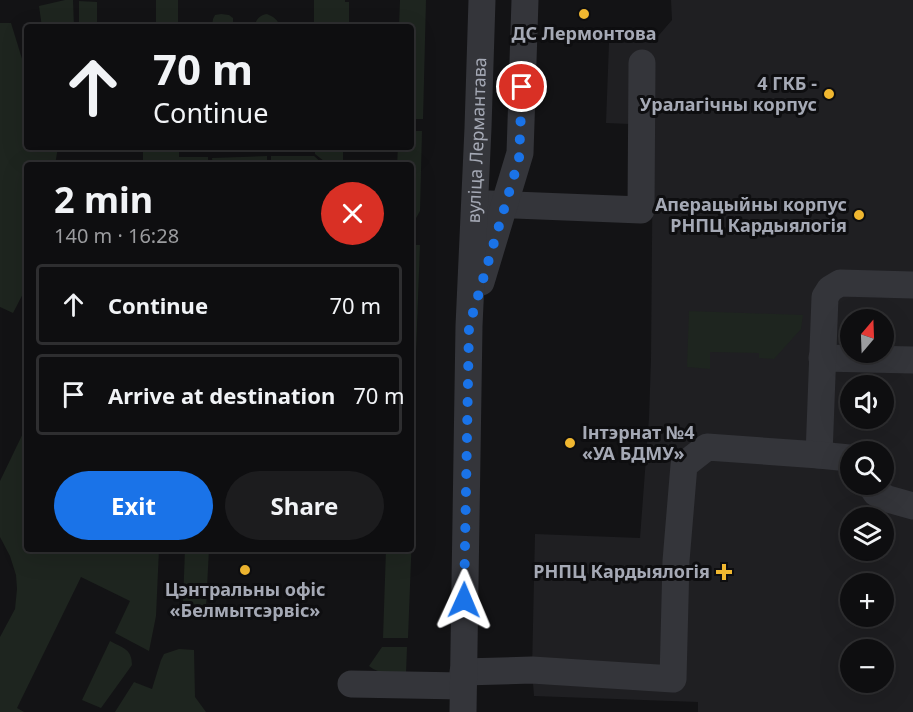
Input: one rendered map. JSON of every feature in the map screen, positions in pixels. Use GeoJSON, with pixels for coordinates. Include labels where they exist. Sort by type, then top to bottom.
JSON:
{"type":"FeatureCollection","features":[{"type":"Feature","properties":{"kind":"street","name":"вуліца Лермантава"},"geometry":{"type":"LineString","coordinates":[[463,690],[469,326],[482,0]]}},
{"type":"Feature","properties":{"kind":"street"},"geometry":{"type":"LineString","coordinates":[[469,326],[520,153],[525,0]]}},
{"type":"Feature","properties":{"kind":"street"},"geometry":{"type":"LineString","coordinates":[[475,204],[641,210],[642,63]]}},
{"type":"Feature","properties":{"kind":"street"},"geometry":{"type":"LineString","coordinates":[[819,455],[825,297],[830,289],[840,284],[913,285]]}},
{"type":"Feature","properties":{"kind":"street"},"geometry":{"type":"LineString","coordinates":[[822,358],[913,360]]}},
{"type":"Feature","properties":{"kind":"street"},"geometry":{"type":"LineString","coordinates":[[351,684],[463,690],[532,670],[673,679],[676,561],[684,465],[707,447],[840,457]]}},
{"type":"Feature","properties":{"kind":"street"},"geometry":{"type":"LineString","coordinates":[[880,495],[907,506],[913,506]]}},
{"type":"Feature","properties":{"kind":"shaded area"},"geometry":{"type":"Polygon","coordinates":[[[73,0],[74,24],[42,24],[39,6],[73,0]]]}},
{"type":"Feature","properties":{"kind":"shaded area"},"geometry":{"type":"Polygon","coordinates":[[[156,0],[178,0],[178,24],[156,24],[156,0]]]}},
{"type":"Feature","properties":{"kind":"shaded area"},"geometry":{"type":"Polygon","coordinates":[[[314,0],[349,2],[349,24],[314,24],[314,0]]]}},
{"type":"Feature","properties":{"kind":"shaded area"},"geometry":{"type":"Polygon","coordinates":[[[400,0],[426,0],[423,119],[414,119],[414,24],[399,24],[400,0]]]}},
{"type":"Feature","properties":{"kind":"shaded area"},"geometry":{"type":"Polygon","coordinates":[[[671,0],[913,0],[913,712],[698,712],[698,702],[534,696],[532,670],[535,534],[640,538],[651,359],[653,125],[606,123],[609,43],[653,42],[672,20],[671,0]]]}},
{"type":"Feature","properties":{"kind":"shaded area"},"geometry":{"type":"Polygon","coordinates":[[[79,1],[97,2],[97,24],[79,24],[79,1]]]}},
{"type":"Feature","properties":{"kind":"shaded area"},"geometry":{"type":"Polygon","coordinates":[[[267,14],[279,24],[255,24],[262,15],[267,14]]]}},
{"type":"Feature","properties":{"kind":"shaded area"},"geometry":{"type":"Polygon","coordinates":[[[215,15],[229,15],[233,18],[233,24],[212,24],[215,15]]]}},
{"type":"Feature","properties":{"kind":"shaded area"},"geometry":{"type":"Polygon","coordinates":[[[0,23],[11,23],[24,62],[24,150],[58,150],[56,162],[24,162],[24,292],[13,313],[0,307],[0,23]]]}},
{"type":"Feature","properties":{"kind":"shaded area"},"geometry":{"type":"Polygon","coordinates":[[[414,131],[422,131],[420,211],[414,222],[414,162],[397,162],[398,150],[414,150],[414,131]]]}},
{"type":"Feature","properties":{"kind":"shaded area"},"geometry":{"type":"Polygon","coordinates":[[[143,150],[179,150],[179,157],[208,157],[208,162],[143,162],[143,150]]]}},
{"type":"Feature","properties":{"kind":"shaded area"},"geometry":{"type":"Polygon","coordinates":[[[315,150],[343,150],[343,162],[325,162],[315,154],[315,150]]]}},
{"type":"Feature","properties":{"kind":"shaded area"},"geometry":{"type":"Polygon","coordinates":[[[267,156],[267,162],[213,162],[212,158],[267,156]]]}},
{"type":"Feature","properties":{"kind":"shaded area"},"geometry":{"type":"Polygon","coordinates":[[[271,156],[314,156],[321,162],[271,162],[271,156]]]}},
{"type":"Feature","properties":{"kind":"shaded area"},"geometry":{"type":"Polygon","coordinates":[[[414,245],[420,245],[414,407],[414,245]]]}},
{"type":"Feature","properties":{"kind":"shaded area"},"geometry":{"type":"Polygon","coordinates":[[[689,311],[803,315],[801,329],[774,359],[759,358],[759,353],[710,352],[710,369],[687,367],[689,311]]]}},
{"type":"Feature","properties":{"kind":"shaded area"},"geometry":{"type":"Polygon","coordinates":[[[24,431],[24,552],[159,552],[156,616],[149,651],[115,633],[130,601],[81,577],[17,708],[24,712],[0,712],[0,637],[15,609],[17,589],[16,575],[10,556],[0,537],[0,481],[24,431]]]}},
{"type":"Feature","properties":{"kind":"shaded area"},"geometry":{"type":"Polygon","coordinates":[[[185,552],[209,552],[206,607],[183,602],[185,552]]]}},
{"type":"Feature","properties":{"kind":"shaded area"},"geometry":{"type":"Polygon","coordinates":[[[386,552],[411,552],[408,638],[383,638],[386,552]]]}},
{"type":"Feature","properties":{"kind":"shaded area"},"geometry":{"type":"Polygon","coordinates":[[[110,641],[128,652],[132,665],[101,708],[82,700],[110,641]]]}},
{"type":"Feature","properties":{"kind":"shaded area"},"geometry":{"type":"Polygon","coordinates":[[[382,647],[407,647],[406,674],[382,672],[369,666],[382,647]]]}},
{"type":"Feature","properties":{"kind":"shaded area"},"geometry":{"type":"Polygon","coordinates":[[[179,649],[194,650],[195,697],[206,712],[115,712],[134,682],[152,689],[164,654],[179,649]]]}},
{"type":"Feature","properties":{"kind":"place","name":"ДС Лермонтова"},"geometry":{"type":"Point","coordinates":[584,14]}},
{"type":"Feature","properties":{"kind":"place","name":"4 ГКБ - Уралагічны корпус"},"geometry":{"type":"Point","coordinates":[829,94]}},
{"type":"Feature","properties":{"kind":"place","name":"Аперацыйны корпус РНПЦ Кардыялогія"},"geometry":{"type":"Point","coordinates":[859,215]}},
{"type":"Feature","properties":{"kind":"place","name":"Інтэрнат №4 «УА БДМУ»"},"geometry":{"type":"Point","coordinates":[570,443]}},
{"type":"Feature","properties":{"kind":"place","name":"Цэнтральны офiс «Белмытсэрвіс»"},"geometry":{"type":"Point","coordinates":[245,570]}},
{"type":"Feature","properties":{"kind":"place","name":"РНПЦ Кардыялогія"},"geometry":{"type":"Point","coordinates":[724,572]}},
{"type":"Feature","properties":{"kind":"route"},"geometry":{"type":"LineString","coordinates":[[464,600],[469,326],[519,159],[522,87]]}}]}
